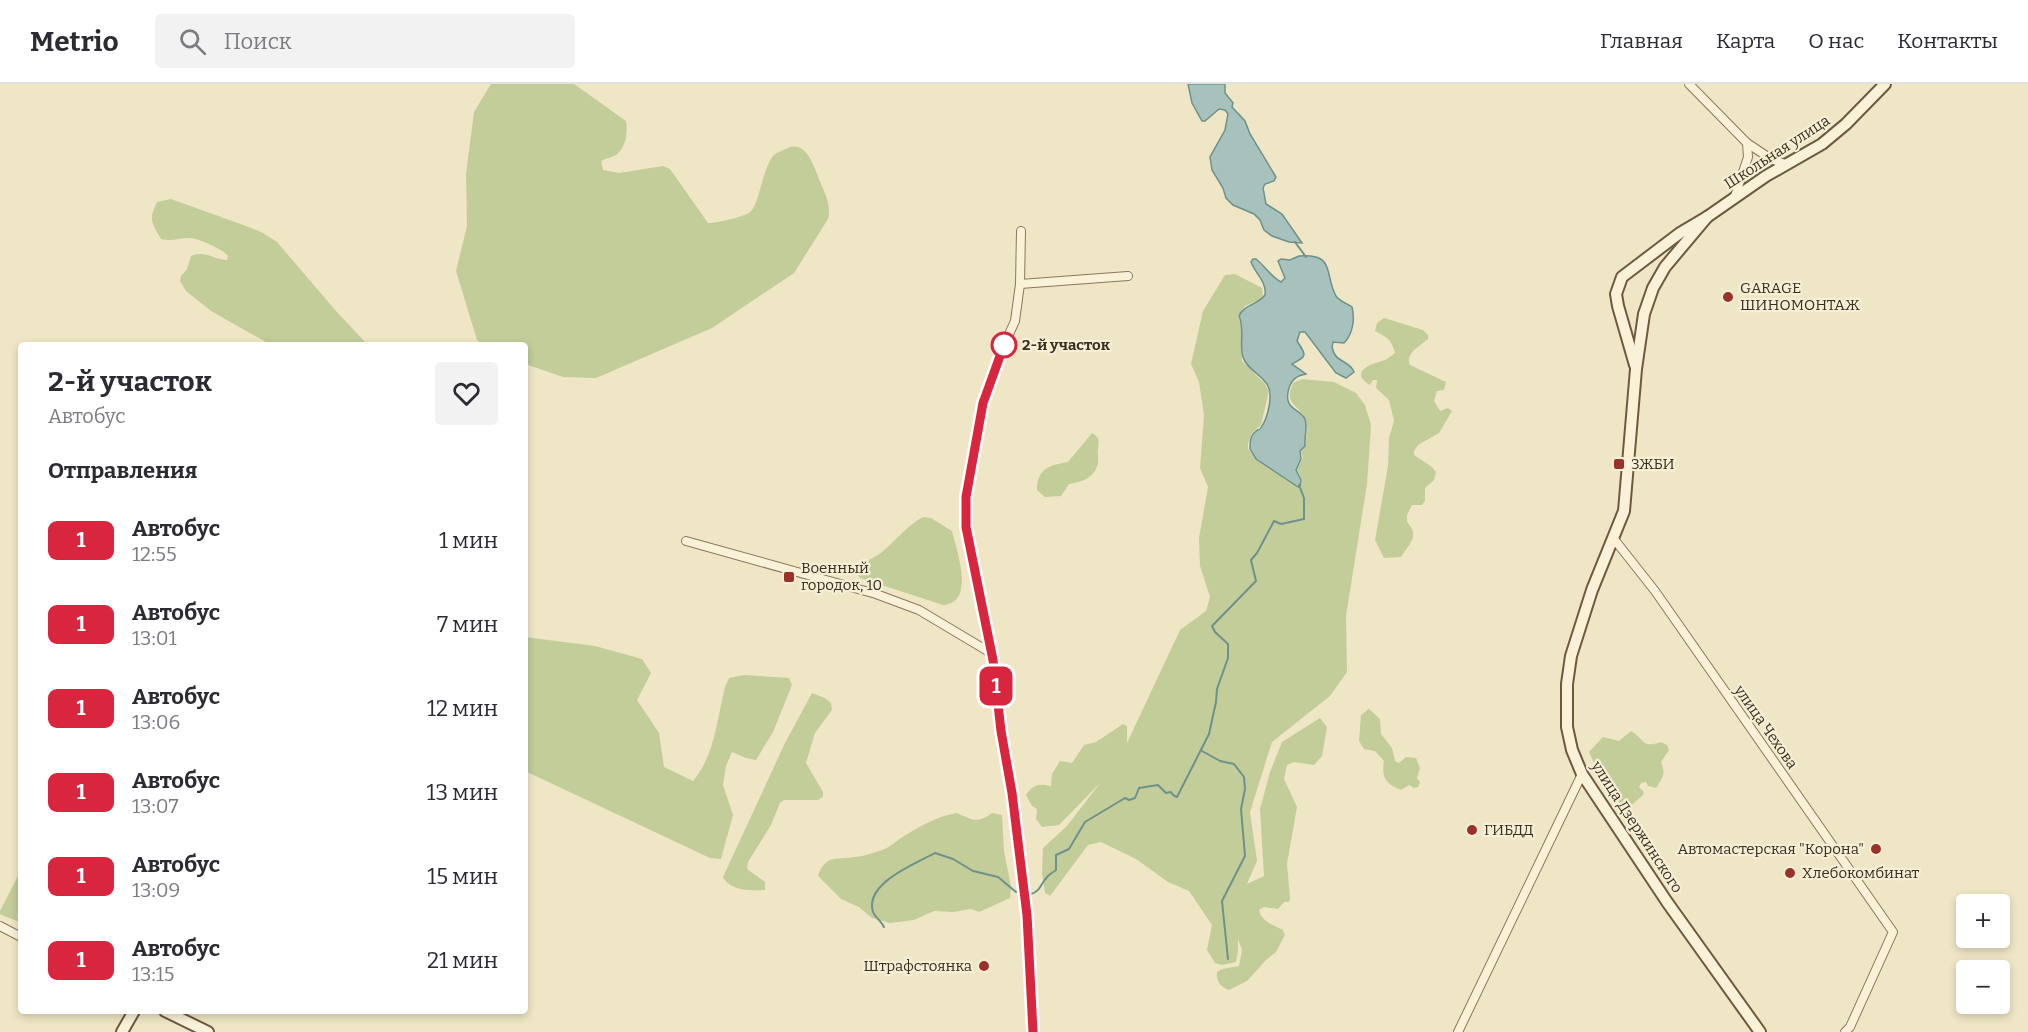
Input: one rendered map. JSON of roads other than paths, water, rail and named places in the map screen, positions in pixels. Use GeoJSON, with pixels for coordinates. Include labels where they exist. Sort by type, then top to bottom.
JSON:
{"type":"FeatureCollection","features":[{"type":"Feature","properties":{"kind":"street"},"geometry":{"type":"LineString","coordinates":[[1689,84],[1747,143],[1771,159],[1785,164]]}},
{"type":"Feature","properties":{"kind":"street","name":"Школьная улица"},"geometry":{"type":"LineString","coordinates":[[1707,217],[1785,164],[1822,144],[1846,124],[1885,84]]}},
{"type":"Feature","properties":{"kind":"street"},"geometry":{"type":"LineString","coordinates":[[1735,196],[1748,157],[1747,143]]}},
{"type":"Feature","properties":{"kind":"street","name":"улица Дзержинского"},"geometry":{"type":"LineString","coordinates":[[1636,369],[1616,294],[1622,278],[1680,232],[1707,217]]}},
{"type":"Feature","properties":{"kind":"street","name":"улица Дзержинского"},"geometry":{"type":"LineString","coordinates":[[1707,217],[1680,248],[1653,288],[1644,314],[1636,369],[1624,511],[1592,590],[1571,656],[1567,684],[1567,727],[1572,750],[1582,774],[1667,902],[1760,1032]]}},
{"type":"Feature","properties":{"kind":"street"},"geometry":{"type":"LineString","coordinates":[[1021,231],[1020,284],[1016,321],[1004,345],[983,403],[966,497],[966,527],[991,653],[1012,793],[1027,915],[1033,1032]]}},
{"type":"Feature","properties":{"kind":"street"},"geometry":{"type":"LineString","coordinates":[[1020,284],[1128,276]]}},
{"type":"Feature","properties":{"kind":"street","name":"улица Чехова"},"geometry":{"type":"LineString","coordinates":[[1614,539],[1655,591],[1893,932],[1850,1027],[1845,1032]]}},
{"type":"Feature","properties":{"kind":"street"},"geometry":{"type":"LineString","coordinates":[[686,541],[876,594],[919,610],[991,653]]}},
{"type":"Feature","properties":{"kind":"street"},"geometry":{"type":"LineString","coordinates":[[1458,1032],[1582,774]]}},
{"type":"Feature","properties":{"kind":"street"},"geometry":{"type":"LineString","coordinates":[[0,926],[18,935]]}},
{"type":"Feature","properties":{"kind":"street"},"geometry":{"type":"LineString","coordinates":[[122,1032],[132,1014]]}},
{"type":"Feature","properties":{"kind":"street"},"geometry":{"type":"LineString","coordinates":[[171,1014],[208,1032]]}},
{"type":"Feature","properties":{"kind":"water"},"geometry":{"type":"Polygon","coordinates":[[[1188,84],[1225,84],[1225,93],[1233,103],[1232,107],[1245,121],[1250,134],[1276,177],[1263,188],[1266,204],[1282,214],[1302,243],[1289,242],[1272,236],[1264,230],[1260,220],[1254,214],[1233,205],[1226,198],[1212,170],[1210,157],[1225,130],[1228,114],[1225,110],[1219,109],[1202,121],[1192,103],[1188,84]]]}},
{"type":"Feature","properties":{"kind":"water"},"geometry":{"type":"Polygon","coordinates":[[[1299,256],[1311,256],[1324,262],[1336,296],[1352,307],[1353,321],[1349,335],[1344,343],[1333,342],[1332,347],[1336,356],[1349,365],[1354,372],[1346,378],[1336,373],[1305,332],[1300,332],[1297,341],[1304,355],[1292,364],[1306,374],[1294,379],[1288,395],[1289,403],[1306,422],[1305,446],[1300,451],[1301,459],[1296,470],[1301,480],[1298,487],[1256,459],[1250,449],[1252,436],[1260,429],[1266,417],[1270,395],[1268,386],[1243,357],[1242,326],[1239,316],[1244,309],[1265,295],[1263,282],[1251,262],[1253,259],[1256,259],[1281,282],[1285,278],[1278,261],[1290,260],[1299,256]]]}},
{"type":"Feature","properties":{"kind":"waterway"},"geometry":{"type":"LineString","coordinates":[[1295,242],[1306,257]]}},
{"type":"Feature","properties":{"kind":"waterway"},"geometry":{"type":"LineString","coordinates":[[1031,894],[1037,891],[1048,876],[1056,870],[1056,855],[1069,849],[1085,822],[1125,798],[1129,800],[1135,798],[1139,788],[1158,785],[1166,793],[1171,792],[1177,797],[1209,734],[1217,689],[1228,658],[1228,644],[1212,626],[1256,581],[1251,560],[1274,521],[1281,524],[1304,519],[1304,498],[1299,485]]}},
{"type":"Feature","properties":{"kind":"waterway"},"geometry":{"type":"LineString","coordinates":[[1202,751],[1220,761],[1234,764],[1244,777],[1245,789],[1241,809],[1245,856],[1222,901],[1228,959]]}},
{"type":"Feature","properties":{"kind":"waterway"},"geometry":{"type":"LineString","coordinates":[[884,927],[873,912],[872,902],[876,892],[894,875],[935,853],[953,859],[973,871],[998,877],[1016,892]]}},
{"type":"Feature","properties":{"kind":"place","name":"GARAGE ШИНОМОНТАЖ"},"geometry":{"type":"Point","coordinates":[1728,297]}},
{"type":"Feature","properties":{"kind":"place","name":"2-й участок"},"geometry":{"type":"Point","coordinates":[1004,345]}},
{"type":"Feature","properties":{"kind":"place","name":"ЗЖБИ"},"geometry":{"type":"Point","coordinates":[1619,464]}},
{"type":"Feature","properties":{"kind":"place","name":"Военный городок, 10"},"geometry":{"type":"Point","coordinates":[789,577]}},
{"type":"Feature","properties":{"kind":"place","name":"ГИБДД"},"geometry":{"type":"Point","coordinates":[1472,830]}},
{"type":"Feature","properties":{"kind":"place","name":"Автомастерская \"Корона\""},"geometry":{"type":"Point","coordinates":[1876,849]}},
{"type":"Feature","properties":{"kind":"place","name":"Хлебокомбинат"},"geometry":{"type":"Point","coordinates":[1790,873]}},
{"type":"Feature","properties":{"kind":"place","name":"Штрафстоянка"},"geometry":{"type":"Point","coordinates":[984,966]}}]}
